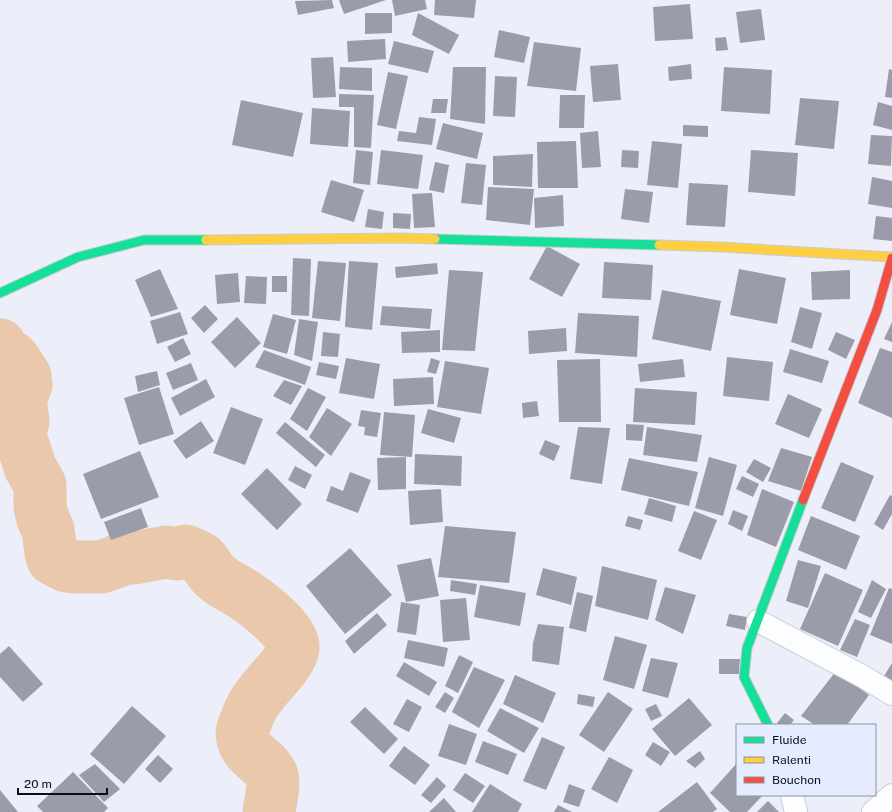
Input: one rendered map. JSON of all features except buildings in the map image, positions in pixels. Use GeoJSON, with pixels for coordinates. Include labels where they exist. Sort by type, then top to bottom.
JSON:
{"type":"FeatureCollection","features":[{"type":"Feature","properties":{"kind":"street"},"geometry":{"type":"LineString","coordinates":[[0,292],[78,257],[144,240],[402,238],[721,247],[892,258],[877,310],[797,515],[758,621],[746,648],[744,677],[768,724]]}},
{"type":"Feature","properties":{"kind":"street"},"geometry":{"type":"LineString","coordinates":[[758,621],[862,676],[892,694]]}},
{"type":"Feature","properties":{"kind":"street"},"geometry":{"type":"LineString","coordinates":[[873,812],[892,795]]}},
{"type":"Feature","properties":{"kind":"street"},"geometry":{"type":"LineString","coordinates":[[792,796],[796,812]]}},
{"type":"Feature","properties":{"kind":"waterway"},"geometry":{"type":"LineString","coordinates":[[0,345],[3,351],[13,358],[25,376],[26,385],[20,399],[23,422],[19,432],[30,467],[40,485],[40,507],[48,530],[53,559],[66,566],[101,567],[122,558],[134,558],[166,552],[177,554],[186,551],[202,559],[218,579],[259,605],[275,619],[288,634],[293,648],[291,654],[284,666],[252,707],[242,732],[243,741],[246,747],[265,765],[272,776],[273,789],[269,812]]}},
{"type":"Feature","properties":{"kind":"traffic: fast"},"geometry":{"type":"LineString","coordinates":[[435,239],[659,245]]}},
{"type":"Feature","properties":{"kind":"traffic: fast"},"geometry":{"type":"LineString","coordinates":[[0,293],[78,257],[144,240],[206,240]]}},
{"type":"Feature","properties":{"kind":"traffic: fast"},"geometry":{"type":"LineString","coordinates":[[768,724],[744,677],[747,648],[803,500]]}},
{"type":"Feature","properties":{"kind":"traffic: slow"},"geometry":{"type":"LineString","coordinates":[[206,240],[435,239]]}},
{"type":"Feature","properties":{"kind":"traffic: slow"},"geometry":{"type":"LineString","coordinates":[[659,245],[892,257]]}},
{"type":"Feature","properties":{"kind":"traffic: jam"},"geometry":{"type":"LineString","coordinates":[[803,500],[877,310],[892,258]]}}]}
